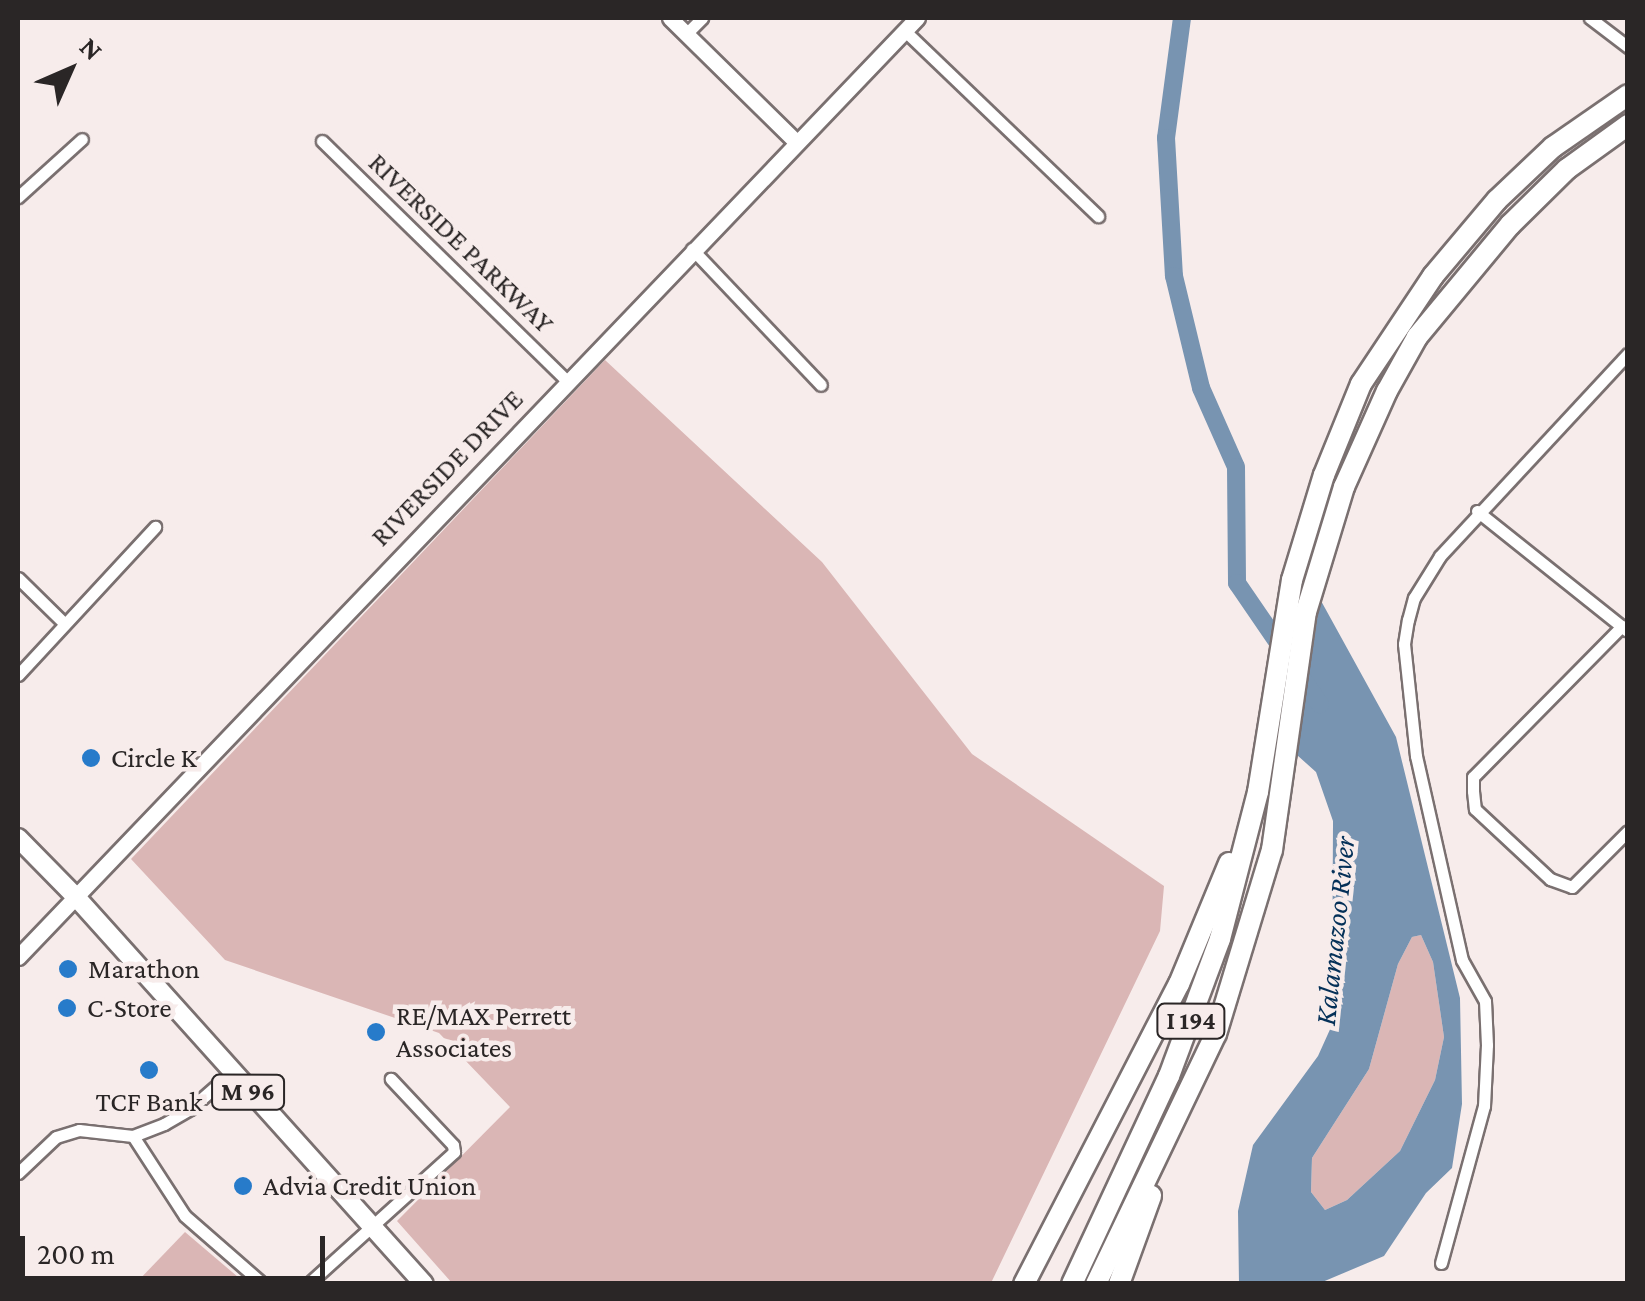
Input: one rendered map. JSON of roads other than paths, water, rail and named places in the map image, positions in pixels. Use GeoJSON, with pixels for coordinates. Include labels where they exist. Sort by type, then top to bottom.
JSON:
{"type":"FeatureCollection","features":[{"type":"Feature","properties":{"kind":"highway","name":"I 194"},"geometry":{"type":"LineString","coordinates":[[1072,1284],[1196,1008],[1258,792],[1282,630],[1300,553],[1324,475],[1354,402],[1393,331],[1496,200],[1597,113],[1628,95]]}},
{"type":"Feature","properties":{"kind":"highway","name":"I 194"},"geometry":{"type":"LineString","coordinates":[[1096,1284],[1216,1034],[1272,850],[1302,632],[1344,487],[1416,337],[1510,225],[1567,169],[1621,129]]}},
{"type":"Feature","properties":{"kind":"highway"},"geometry":{"type":"LineString","coordinates":[[1024,1284],[1178,984],[1258,792]]}},
{"type":"Feature","properties":{"kind":"highway"},"geometry":{"type":"LineString","coordinates":[[1119,1284],[1192,1083]]}},
{"type":"Feature","properties":{"kind":"main road","name":"M 96"},"geometry":{"type":"LineString","coordinates":[[18,838],[76,897],[424,1284]]}},
{"type":"Feature","properties":{"kind":"street"},"geometry":{"type":"LineString","coordinates":[[670,18],[795,141]]}},
{"type":"Feature","properties":{"kind":"street"},"geometry":{"type":"LineString","coordinates":[[686,34],[702,18]]}},
{"type":"Feature","properties":{"kind":"street","name":"RIVERSIDE DRIVE"},"geometry":{"type":"LineString","coordinates":[[18,957],[566,380],[917,18]]}},
{"type":"Feature","properties":{"kind":"street"},"geometry":{"type":"LineString","coordinates":[[1590,18],[1628,47]]}},
{"type":"Feature","properties":{"kind":"street"},"geometry":{"type":"LineString","coordinates":[[904,30],[1098,216]]}},
{"type":"Feature","properties":{"kind":"street"},"geometry":{"type":"LineString","coordinates":[[18,196],[82,139]]}},
{"type":"Feature","properties":{"kind":"street","name":"RIVERSIDE PARKWAY"},"geometry":{"type":"LineString","coordinates":[[322,141],[566,380]]}},
{"type":"Feature","properties":{"kind":"street"},"geometry":{"type":"LineString","coordinates":[[692,249],[821,385]]}},
{"type":"Feature","properties":{"kind":"street"},"geometry":{"type":"LineString","coordinates":[[1441,1263],[1484,1106],[1485,1001],[1462,960],[1416,756],[1404,644],[1414,598],[1440,556],[1477,511],[1628,354]]}},
{"type":"Feature","properties":{"kind":"street"},"geometry":{"type":"LineString","coordinates":[[1477,511],[1625,628],[1473,777],[1475,810],[1550,879],[1572,887],[1628,831]]}},
{"type":"Feature","properties":{"kind":"street"},"geometry":{"type":"LineString","coordinates":[[18,674],[155,527]]}},
{"type":"Feature","properties":{"kind":"street"},"geometry":{"type":"LineString","coordinates":[[18,578],[64,622]]}},
{"type":"Feature","properties":{"kind":"street"},"geometry":{"type":"LineString","coordinates":[[18,1173],[56,1138],[78,1130],[133,1136],[190,1109],[231,1073]]}},
{"type":"Feature","properties":{"kind":"street"},"geometry":{"type":"LineString","coordinates":[[308,1284],[454,1152],[453,1145],[391,1079]]}},
{"type":"Feature","properties":{"kind":"street"},"geometry":{"type":"LineString","coordinates":[[133,1136],[184,1216],[263,1284]]}},
{"type":"Feature","properties":{"kind":"water"},"geometry":{"type":"Polygon","coordinates":[[[1320,599],[1396,737],[1460,998],[1462,1104],[1452,1168],[1426,1193],[1384,1256],[1320,1283],[1239,1284],[1238,1211],[1253,1145],[1318,1056],[1332,1025],[1333,821],[1316,772],[1297,755],[1320,599]],[[1421,935],[1412,937],[1398,964],[1369,1069],[1312,1158],[1311,1192],[1325,1210],[1347,1200],[1400,1151],[1435,1080],[1444,1037],[1433,962],[1421,935]]]}},
{"type":"Feature","properties":{"kind":"waterway","name":"Kalamazoo River"},"geometry":{"type":"LineString","coordinates":[[1182,18],[1166,138],[1174,276],[1201,388],[1236,467],[1237,583],[1320,704]]}},
{"type":"Feature","properties":{"kind":"place","name":"Circle K"},"geometry":{"type":"Point","coordinates":[91,758]}},
{"type":"Feature","properties":{"kind":"place","name":"Marathon"},"geometry":{"type":"Point","coordinates":[68,969]}},
{"type":"Feature","properties":{"kind":"place","name":"C-Store"},"geometry":{"type":"Point","coordinates":[67,1008]}},
{"type":"Feature","properties":{"kind":"place","name":"RE/MAX Perrett Associates"},"geometry":{"type":"Point","coordinates":[376,1032]}},
{"type":"Feature","properties":{"kind":"place","name":"TCF Bank"},"geometry":{"type":"Point","coordinates":[149,1070]}},
{"type":"Feature","properties":{"kind":"place","name":"Advia Credit Union"},"geometry":{"type":"Point","coordinates":[243,1186]}}]}
